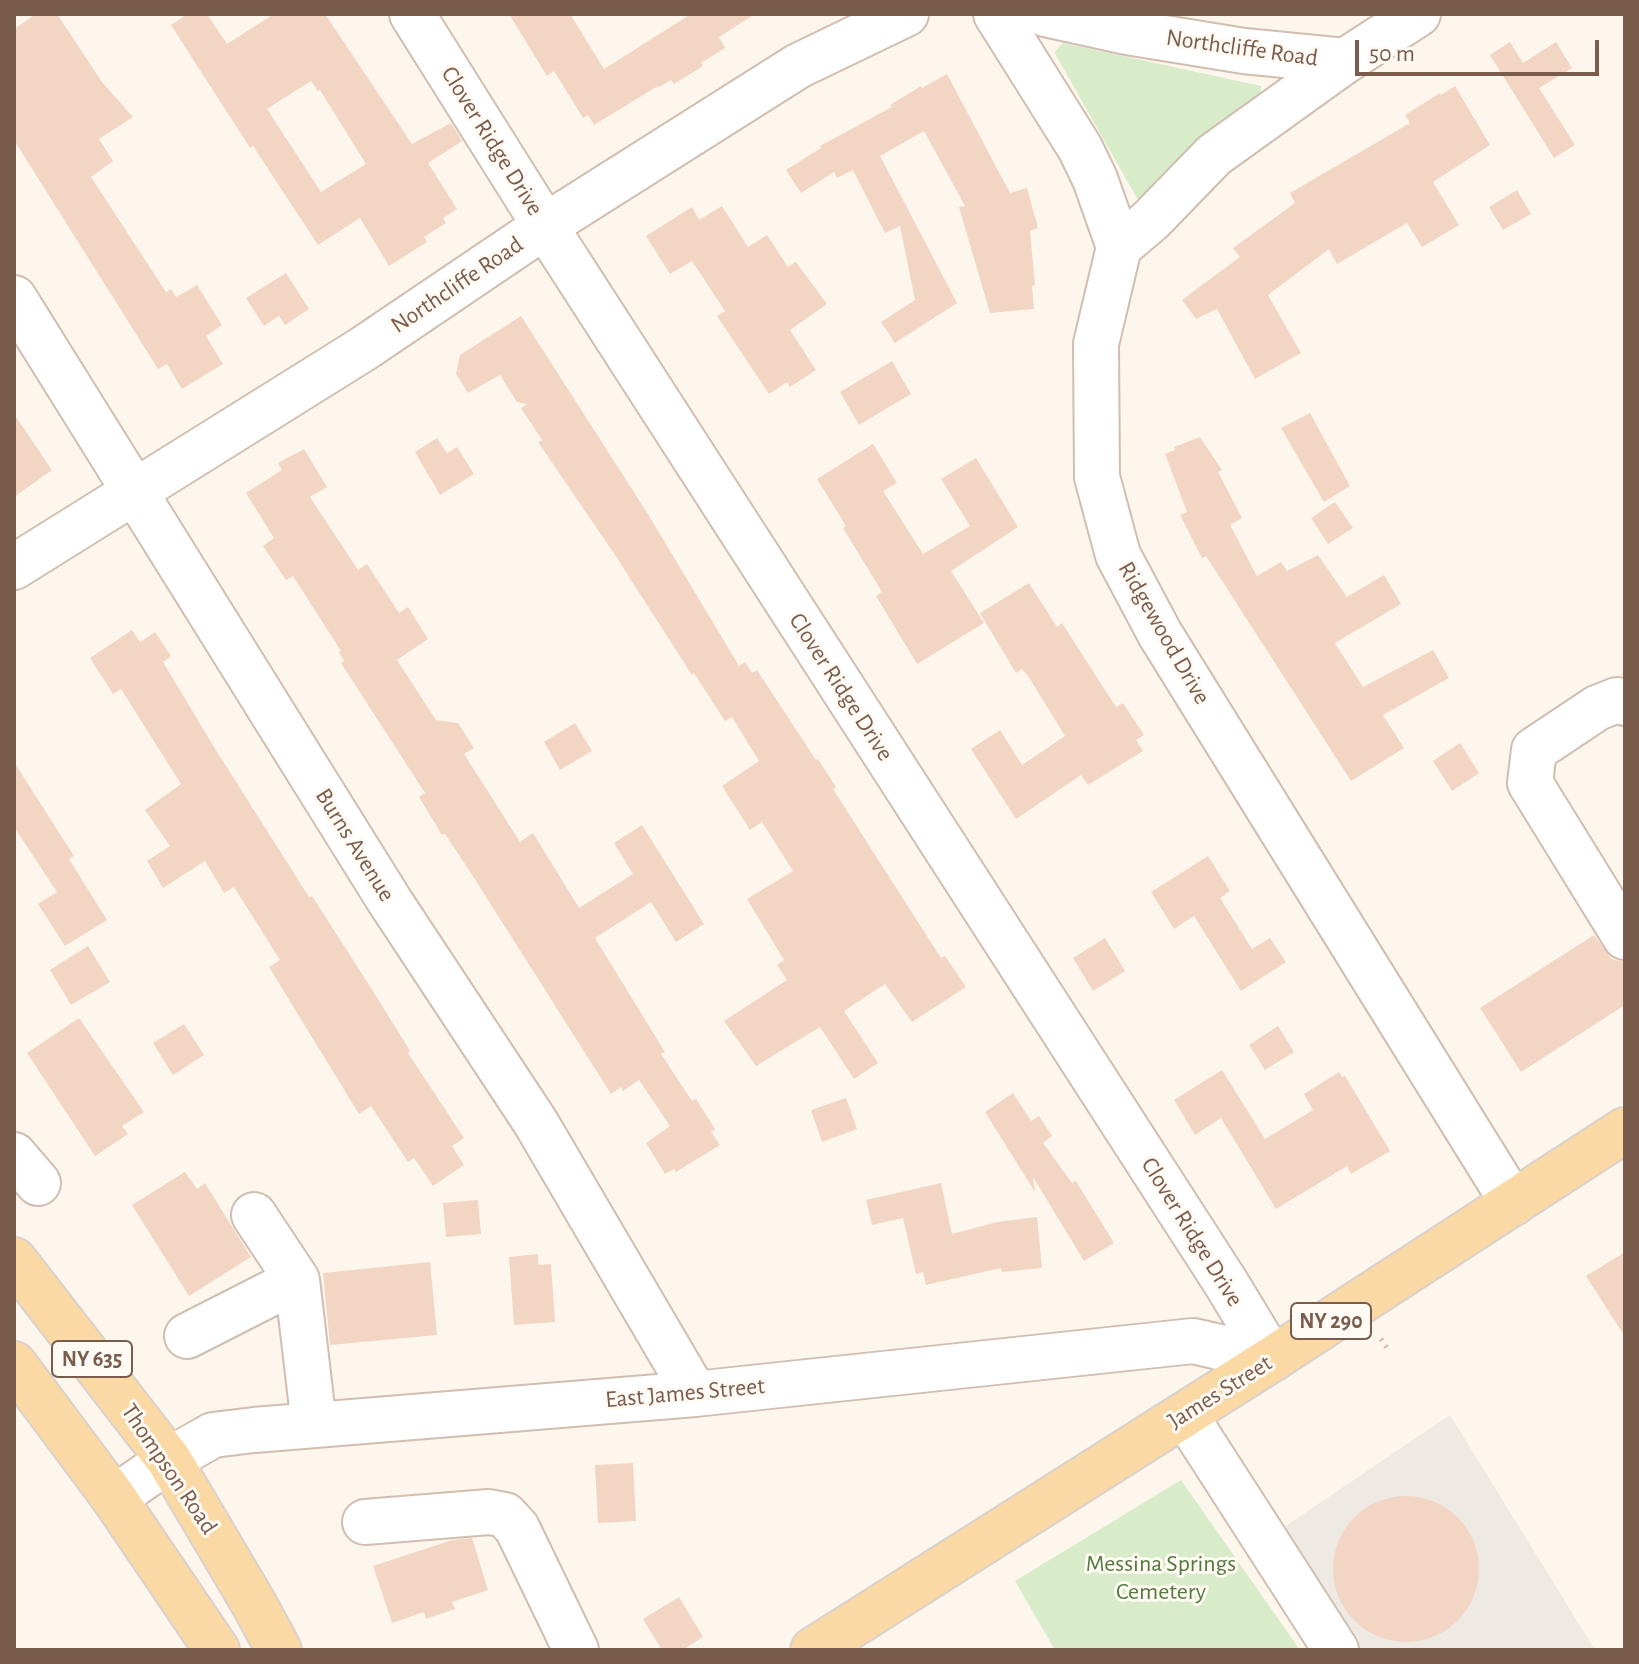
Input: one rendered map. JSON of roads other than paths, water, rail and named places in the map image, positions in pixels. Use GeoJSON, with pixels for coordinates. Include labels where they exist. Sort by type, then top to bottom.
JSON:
{"type":"FeatureCollection","features":[{"type":"Feature","properties":{"kind":"main road","name":"James Street"},"geometry":{"type":"LineString","coordinates":[[813,1650],[1185,1415],[1625,1130]]}},
{"type":"Feature","properties":{"kind":"main road","name":"Thompson Road"},"geometry":{"type":"LineString","coordinates":[[14,1260],[169,1460],[279,1650]]}},
{"type":"Feature","properties":{"kind":"main road","name":"NY 635"},"geometry":{"type":"LineString","coordinates":[[14,1364],[114,1498],[217,1650]]}},
{"type":"Feature","properties":{"kind":"street","name":"Clover Ridge Drive"},"geometry":{"type":"LineString","coordinates":[[412,14],[1272,1359]]}},
{"type":"Feature","properties":{"kind":"street","name":"Northcliffe Road"},"geometry":{"type":"LineString","coordinates":[[14,567],[363,349],[545,226],[798,66],[906,14]]}},
{"type":"Feature","properties":{"kind":"street"},"geometry":{"type":"LineString","coordinates":[[996,14],[1080,148],[1095,179],[1119,247]]}},
{"type":"Feature","properties":{"kind":"street","name":"Northcliffe Road"},"geometry":{"type":"LineString","coordinates":[[1045,14],[1127,32],[1244,51],[1345,61]]}},
{"type":"Feature","properties":{"kind":"street","name":"Northcliffe Road"},"geometry":{"type":"LineString","coordinates":[[1119,247],[1151,220],[1214,155],[1345,61],[1418,14]]}},
{"type":"Feature","properties":{"kind":"street","name":"Ridgewood Drive"},"geometry":{"type":"LineString","coordinates":[[1119,247],[1096,344],[1097,477],[1118,555],[1160,634],[1513,1203]]}},
{"type":"Feature","properties":{"kind":"street","name":"Burns Avenue"},"geometry":{"type":"LineString","coordinates":[[14,298],[389,900],[536,1123],[695,1394]]}},
{"type":"Feature","properties":{"kind":"street"},"geometry":{"type":"LineString","coordinates":[[1625,703],[1617,700],[1597,708],[1534,750],[1530,783],[1625,937]]}},
{"type":"Feature","properties":{"kind":"street"},"geometry":{"type":"LineString","coordinates":[[254,1215],[297,1280],[314,1425]]}},
{"type":"Feature","properties":{"kind":"street"},"geometry":{"type":"LineString","coordinates":[[187,1336],[297,1280]]}},
{"type":"Feature","properties":{"kind":"street","name":"East James Street"},"geometry":{"type":"LineString","coordinates":[[114,1498],[169,1460],[213,1435],[695,1394],[1193,1341],[1272,1359]]}},
{"type":"Feature","properties":{"kind":"street"},"geometry":{"type":"LineString","coordinates":[[1185,1415],[1336,1650]]}},
{"type":"Feature","properties":{"kind":"street"},"geometry":{"type":"LineString","coordinates":[[365,1522],[489,1512],[505,1515],[517,1528],[571,1640]]}},
{"type":"Feature","properties":{"kind":"park label","name":"Messina Springs Cemetery"},"geometry":{"type":"Point","coordinates":[1161,1578]}}]}
